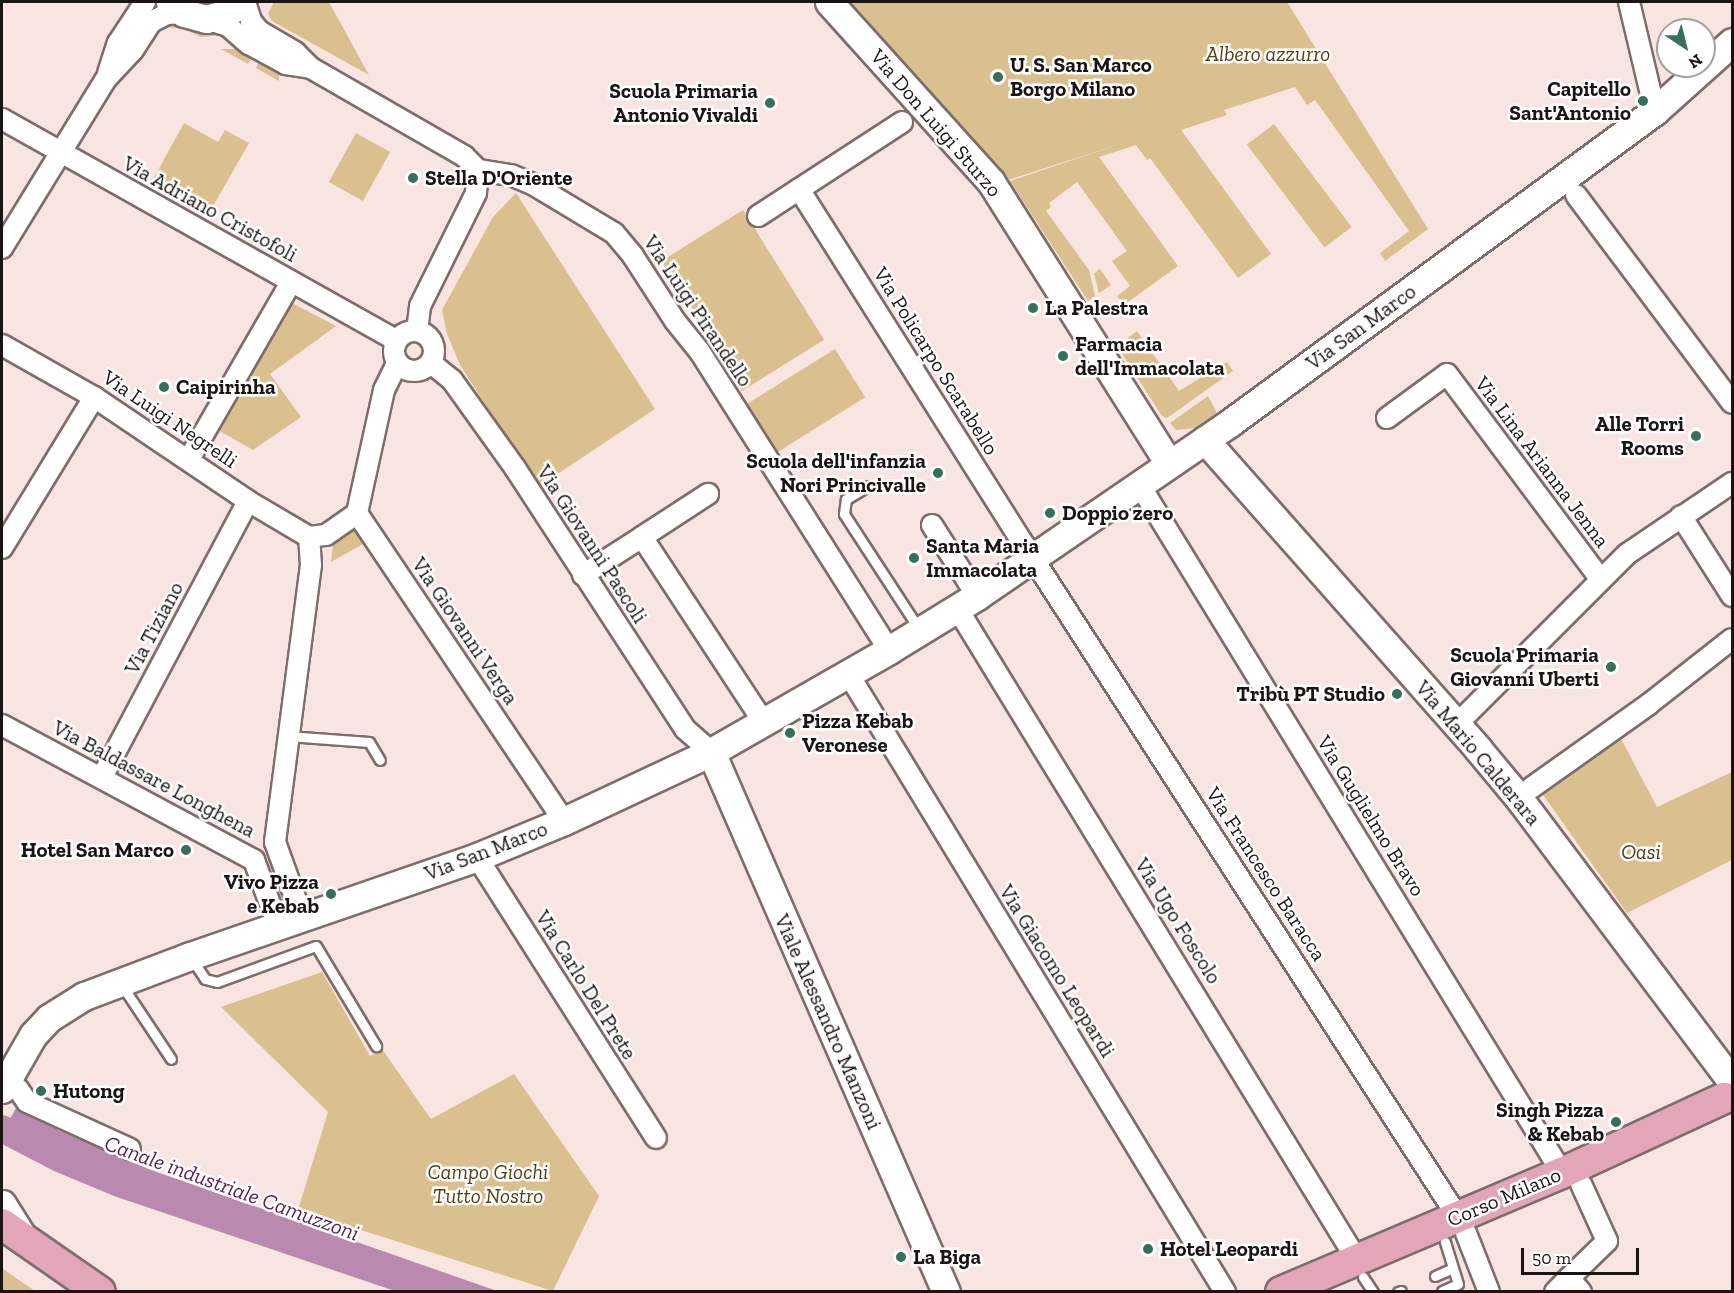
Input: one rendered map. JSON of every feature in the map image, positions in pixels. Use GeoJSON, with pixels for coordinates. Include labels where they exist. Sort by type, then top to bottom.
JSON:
{"type":"FeatureCollection","features":[{"type":"Feature","properties":{"kind":"main road"},"geometry":{"type":"LineString","coordinates":[[187,11],[227,13],[243,2]]}},
{"type":"Feature","properties":{"kind":"main road","name":"Via Don Luigi Sturzo"},"geometry":{"type":"LineString","coordinates":[[829,2],[991,182],[1169,464]]}},
{"type":"Feature","properties":{"kind":"main road","name":"Via San Marco"},"geometry":{"type":"LineString","coordinates":[[3,1083],[33,1035],[49,1018],[84,996],[190,956],[477,857],[564,821],[711,752],[849,675],[967,602],[1205,440],[1655,111],[1732,42]]}},
{"type":"Feature","properties":{"kind":"main road","name":"Via Mario Calderara"},"geometry":{"type":"LineString","coordinates":[[1205,440],[1518,797],[1731,1099]]}},
{"type":"Feature","properties":{"kind":"main road","name":"Viale Alessandro Manzoni"},"geometry":{"type":"LineString","coordinates":[[711,752],[892,1183],[946,1292]]}},
{"type":"Feature","properties":{"kind":"main road","name":"Corso Milano"},"geometry":{"type":"LineString","coordinates":[[1329,1292],[1455,1240],[1572,1178],[1731,1099]]}},
{"type":"Feature","properties":{"kind":"main road"},"geometry":{"type":"LineString","coordinates":[[2,1204],[13,1231],[100,1292]]}},
{"type":"Feature","properties":{"kind":"main road","name":"Corso Milano"},"geometry":{"type":"LineString","coordinates":[[1281,1292],[1364,1276]]}},
{"type":"Feature","properties":{"kind":"street"},"geometry":{"type":"LineString","coordinates":[[243,2],[250,21],[259,31],[294,52],[311,68],[464,156],[478,170],[476,193],[420,306],[417,331]]}},
{"type":"Feature","properties":{"kind":"street"},"geometry":{"type":"LineString","coordinates":[[1629,2],[1655,111]]}},
{"type":"Feature","properties":{"kind":"street"},"geometry":{"type":"LineString","coordinates":[[106,79],[118,43],[141,3]]}},
{"type":"Feature","properties":{"kind":"street"},"geometry":{"type":"LineString","coordinates":[[2,248],[106,79],[134,50],[151,22],[167,14],[187,11],[228,26],[249,44],[286,64],[311,68]]}},
{"type":"Feature","properties":{"kind":"street","name":"Via Adriano Cristofoli"},"geometry":{"type":"LineString","coordinates":[[2,119],[396,340]]}},
{"type":"Feature","properties":{"kind":"street"},"geometry":{"type":"LineString","coordinates":[[758,216],[902,122]]}},
{"type":"Feature","properties":{"kind":"street","name":"Via Luigi Pirandello"},"geometry":{"type":"LineString","coordinates":[[478,170],[511,175],[534,185],[614,234],[633,256],[675,321],[700,352],[889,650]]}},
{"type":"Feature","properties":{"kind":"street","name":"Via Policarpo Scarabello"},"geometry":{"type":"LineString","coordinates":[[799,189],[1033,558]]}},
{"type":"Feature","properties":{"kind":"street"},"geometry":{"type":"LineString","coordinates":[[1576,195],[1732,403]]}},
{"type":"Feature","properties":{"kind":"street"},"geometry":{"type":"LineString","coordinates":[[189,459],[291,282]]}},
{"type":"Feature","properties":{"kind":"street"},"geometry":{"type":"LineString","coordinates":[[407,331],[417,331],[426,335],[433,343],[434,353],[431,363],[422,370],[411,371],[397,363],[393,352],[396,340],[407,331]]}},
{"type":"Feature","properties":{"kind":"street","name":"Via Luigi Negrelli"},"geometry":{"type":"LineString","coordinates":[[2,345],[94,397],[248,501],[309,537]]}},
{"type":"Feature","properties":{"kind":"street"},"geometry":{"type":"LineString","coordinates":[[290,921],[275,842],[311,565],[309,537],[326,535],[357,513],[384,390],[397,363]]}},
{"type":"Feature","properties":{"kind":"street","name":"Via Giovanni Pascoli"},"geometry":{"type":"LineString","coordinates":[[431,363],[452,380],[514,468],[685,729],[711,752]]}},
{"type":"Feature","properties":{"kind":"street","name":"Via Lina Arianna Jenna"},"geometry":{"type":"LineString","coordinates":[[1387,418],[1446,374],[1601,580]]}},
{"type":"Feature","properties":{"kind":"street"},"geometry":{"type":"LineString","coordinates":[[2,548],[94,397]]}},
{"type":"Feature","properties":{"kind":"street"},"geometry":{"type":"LineString","coordinates":[[1456,725],[1627,554],[1732,483]]}},
{"type":"Feature","properties":{"kind":"street","name":"Via Guglielmo Bravo"},"geometry":{"type":"LineString","coordinates":[[1139,484],[1572,1178],[1607,1240],[1568,1287]]}},
{"type":"Feature","properties":{"kind":"street"},"geometry":{"type":"LineString","coordinates":[[583,575],[708,494]]}},
{"type":"Feature","properties":{"kind":"street","name":"Via Tiziano"},"geometry":{"type":"LineString","coordinates":[[102,777],[248,501]]}},
{"type":"Feature","properties":{"kind":"street","name":"Via Giovanni Verga"},"geometry":{"type":"LineString","coordinates":[[357,513],[564,821]]}},
{"type":"Feature","properties":{"kind":"street"},"geometry":{"type":"LineString","coordinates":[[1681,516],[1732,596]]}},
{"type":"Feature","properties":{"kind":"street"},"geometry":{"type":"LineString","coordinates":[[932,525],[967,602]]}},
{"type":"Feature","properties":{"kind":"street"},"geometry":{"type":"LineString","coordinates":[[642,537],[764,723]]}},
{"type":"Feature","properties":{"kind":"street","name":"Via Francesco Baracca"},"geometry":{"type":"LineString","coordinates":[[1033,558],[1489,1292]]}},
{"type":"Feature","properties":{"kind":"street","name":"Via Ugo Foscolo"},"geometry":{"type":"LineString","coordinates":[[967,602],[1364,1276]]}},
{"type":"Feature","properties":{"kind":"street"},"geometry":{"type":"LineString","coordinates":[[1531,788],[1649,704],[1732,639]]}},
{"type":"Feature","properties":{"kind":"street","name":"Via Giacomo Leopardi"},"geometry":{"type":"LineString","coordinates":[[849,675],[1225,1292]]}},
{"type":"Feature","properties":{"kind":"street","name":"Via Baldassare Longhena"},"geometry":{"type":"LineString","coordinates":[[2,725],[254,860],[290,921]]}},
{"type":"Feature","properties":{"kind":"street"},"geometry":{"type":"LineString","coordinates":[[254,860],[275,842]]}},
{"type":"Feature","properties":{"kind":"street","name":"Via Carlo Del Prete"},"geometry":{"type":"LineString","coordinates":[[477,857],[656,1138]]}},
{"type":"Feature","properties":{"kind":"street"},"geometry":{"type":"LineString","coordinates":[[3,1083],[18,1089],[27,1102],[130,1149]]}},
{"type":"Feature","properties":{"kind":"lane"},"geometry":{"type":"LineString","coordinates":[[868,486],[846,499],[844,514],[921,631]]}},
{"type":"Feature","properties":{"kind":"lane"},"geometry":{"type":"LineString","coordinates":[[288,736],[369,742],[380,760]]}},
{"type":"Feature","properties":{"kind":"lane"},"geometry":{"type":"LineString","coordinates":[[190,956],[205,979],[217,982],[316,946],[376,1046]]}},
{"type":"Feature","properties":{"kind":"lane"},"geometry":{"type":"LineString","coordinates":[[120,983],[171,1059]]}},
{"type":"Feature","properties":{"kind":"lane"},"geometry":{"type":"LineString","coordinates":[[1435,1275],[1455,1240]]}},
{"type":"Feature","properties":{"kind":"lane"},"geometry":{"type":"LineString","coordinates":[[1442,1291],[1461,1288],[1455,1240]]}},
{"type":"Feature","properties":{"kind":"green space"},"geometry":{"type":"Polygon","coordinates":[[[274,2],[329,2],[369,75],[272,21],[268,14],[274,2]]]}},
{"type":"Feature","properties":{"kind":"green space","name":"Albero azzurro"},"geometry":{"type":"Polygon","coordinates":[[[851,2],[1287,2],[1428,229],[1385,261],[1380,253],[1409,231],[1315,100],[1307,105],[1295,87],[1224,110],[1227,115],[1181,130],[1271,254],[1238,278],[1150,158],[1147,160],[1136,145],[1099,157],[1178,266],[1124,305],[1117,296],[1130,286],[1112,261],[1127,251],[1077,182],[1049,203],[1051,207],[1046,211],[1089,270],[1095,296],[1088,301],[1010,181],[1120,144],[1008,180],[851,2]]]}},
{"type":"Feature","properties":{"kind":"green space"},"geometry":{"type":"Polygon","coordinates":[[[176,22],[217,29],[226,35],[201,37],[184,29],[167,27],[153,36],[160,25],[176,22]]]}},
{"type":"Feature","properties":{"kind":"green space"},"geometry":{"type":"Polygon","coordinates":[[[221,49],[246,49],[254,54],[248,64],[221,49]]]}},
{"type":"Feature","properties":{"kind":"green space"},"geometry":{"type":"Polygon","coordinates":[[[261,58],[279,68],[279,81],[256,68],[261,58]]]}},
{"type":"Feature","properties":{"kind":"green space"},"geometry":{"type":"Polygon","coordinates":[[[184,123],[218,142],[225,130],[249,143],[208,215],[151,183],[184,123]]]}},
{"type":"Feature","properties":{"kind":"green space"},"geometry":{"type":"Polygon","coordinates":[[[1274,124],[1352,227],[1324,247],[1247,144],[1274,124]]]}},
{"type":"Feature","properties":{"kind":"green space"},"geometry":{"type":"Polygon","coordinates":[[[356,133],[390,152],[363,201],[329,182],[356,133]]]}},
{"type":"Feature","properties":{"kind":"green space"},"geometry":{"type":"Polygon","coordinates":[[[516,193],[655,409],[538,487],[460,365],[447,334],[442,310],[493,217],[516,193]]]}},
{"type":"Feature","properties":{"kind":"green space"},"geometry":{"type":"Polygon","coordinates":[[[743,210],[824,340],[742,391],[661,261],[743,210]]]}},
{"type":"Feature","properties":{"kind":"green space"},"geometry":{"type":"Polygon","coordinates":[[[1100,269],[1111,285],[1099,293],[1094,274],[1100,269]]]}},
{"type":"Feature","properties":{"kind":"green space"},"geometry":{"type":"Polygon","coordinates":[[[290,302],[336,326],[270,374],[301,417],[253,450],[216,429],[290,302]]]}},
{"type":"Feature","properties":{"kind":"green space"},"geometry":{"type":"Polygon","coordinates":[[[1137,331],[1179,391],[1227,362],[1233,371],[1167,418],[1162,416],[1117,346],[1137,331]]]}},
{"type":"Feature","properties":{"kind":"green space"},"geometry":{"type":"Polygon","coordinates":[[[835,349],[865,397],[775,454],[745,405],[835,349]]]}},
{"type":"Feature","properties":{"kind":"green space"},"geometry":{"type":"Polygon","coordinates":[[[1208,396],[1217,413],[1196,428],[1176,430],[1170,423],[1208,396]]]}},
{"type":"Feature","properties":{"kind":"green space"},"geometry":{"type":"Polygon","coordinates":[[[361,524],[372,539],[331,562],[333,545],[361,524]]]}},
{"type":"Feature","properties":{"kind":"green space","name":"Oasi"},"geometry":{"type":"Polygon","coordinates":[[[1617,731],[1657,807],[1732,772],[1732,860],[1627,913],[1538,788],[1617,731]]]}},
{"type":"Feature","properties":{"kind":"green space","name":"Campo Giochi Tutto Nostro"},"geometry":{"type":"Polygon","coordinates":[[[322,972],[370,1056],[382,1049],[431,1119],[514,1074],[599,1196],[553,1291],[298,1210],[328,1112],[221,1007],[322,972]]]}},
{"type":"Feature","properties":{"kind":"green space"},"geometry":{"type":"Polygon","coordinates":[[[3,1269],[35,1291],[2,1291],[3,1269]]]}},
{"type":"Feature","properties":{"kind":"shaded area"},"geometry":{"type":"Polygon","coordinates":[[[16,1108],[60,1131],[151,1170],[497,1291],[395,1291],[114,1196],[54,1171],[2,1144],[2,1134],[16,1108]]]}},
{"type":"Feature","properties":{"kind":"waterway","name":"Canale industriale Camuzzoni"},"geometry":{"type":"LineString","coordinates":[[2,1123],[27,1133]]}},
{"type":"Feature","properties":{"kind":"place","name":"U. S. San Marco Borgo Milano"},"geometry":{"type":"Point","coordinates":[998,77]}},
{"type":"Feature","properties":{"kind":"place","name":"Capitello Sant'Antonio"},"geometry":{"type":"Point","coordinates":[1643,101]}},
{"type":"Feature","properties":{"kind":"place","name":"Scuola Primaria Antonio Vivaldi"},"geometry":{"type":"Point","coordinates":[770,103]}},
{"type":"Feature","properties":{"kind":"place","name":"Stella D'Oriente"},"geometry":{"type":"Point","coordinates":[413,178]}},
{"type":"Feature","properties":{"kind":"place","name":"La Palestra"},"geometry":{"type":"Point","coordinates":[1033,308]}},
{"type":"Feature","properties":{"kind":"place","name":"Farmacia dell'Immacolata"},"geometry":{"type":"Point","coordinates":[1063,356]}},
{"type":"Feature","properties":{"kind":"place","name":"Caipirinha"},"geometry":{"type":"Point","coordinates":[164,387]}},
{"type":"Feature","properties":{"kind":"place","name":"Alle Torri Rooms"},"geometry":{"type":"Point","coordinates":[1696,436]}},
{"type":"Feature","properties":{"kind":"place","name":"Scuola dell'infanzia Nori Princivalle"},"geometry":{"type":"Point","coordinates":[938,473]}},
{"type":"Feature","properties":{"kind":"place","name":"Doppio zero"},"geometry":{"type":"Point","coordinates":[1050,513]}},
{"type":"Feature","properties":{"kind":"place","name":"Santa Maria Immacolata"},"geometry":{"type":"Point","coordinates":[914,558]}},
{"type":"Feature","properties":{"kind":"place","name":"Scuola Primaria Giovanni Uberti"},"geometry":{"type":"Point","coordinates":[1611,667]}},
{"type":"Feature","properties":{"kind":"place","name":"Tribù PT Studio"},"geometry":{"type":"Point","coordinates":[1397,694]}},
{"type":"Feature","properties":{"kind":"place","name":"Pizza Kebab Veronese"},"geometry":{"type":"Point","coordinates":[790,733]}},
{"type":"Feature","properties":{"kind":"place","name":"Hotel San Marco"},"geometry":{"type":"Point","coordinates":[186,850]}},
{"type":"Feature","properties":{"kind":"place","name":"Vivo Pizza e Kebab"},"geometry":{"type":"Point","coordinates":[331,894]}},
{"type":"Feature","properties":{"kind":"place","name":"Hutong"},"geometry":{"type":"Point","coordinates":[41,1091]}},
{"type":"Feature","properties":{"kind":"place","name":"Singh Pizza & Kebab"},"geometry":{"type":"Point","coordinates":[1616,1122]}},
{"type":"Feature","properties":{"kind":"place","name":"Hotel Leopardi"},"geometry":{"type":"Point","coordinates":[1148,1249]}},
{"type":"Feature","properties":{"kind":"place","name":"La Biga"},"geometry":{"type":"Point","coordinates":[901,1257]}}]}
